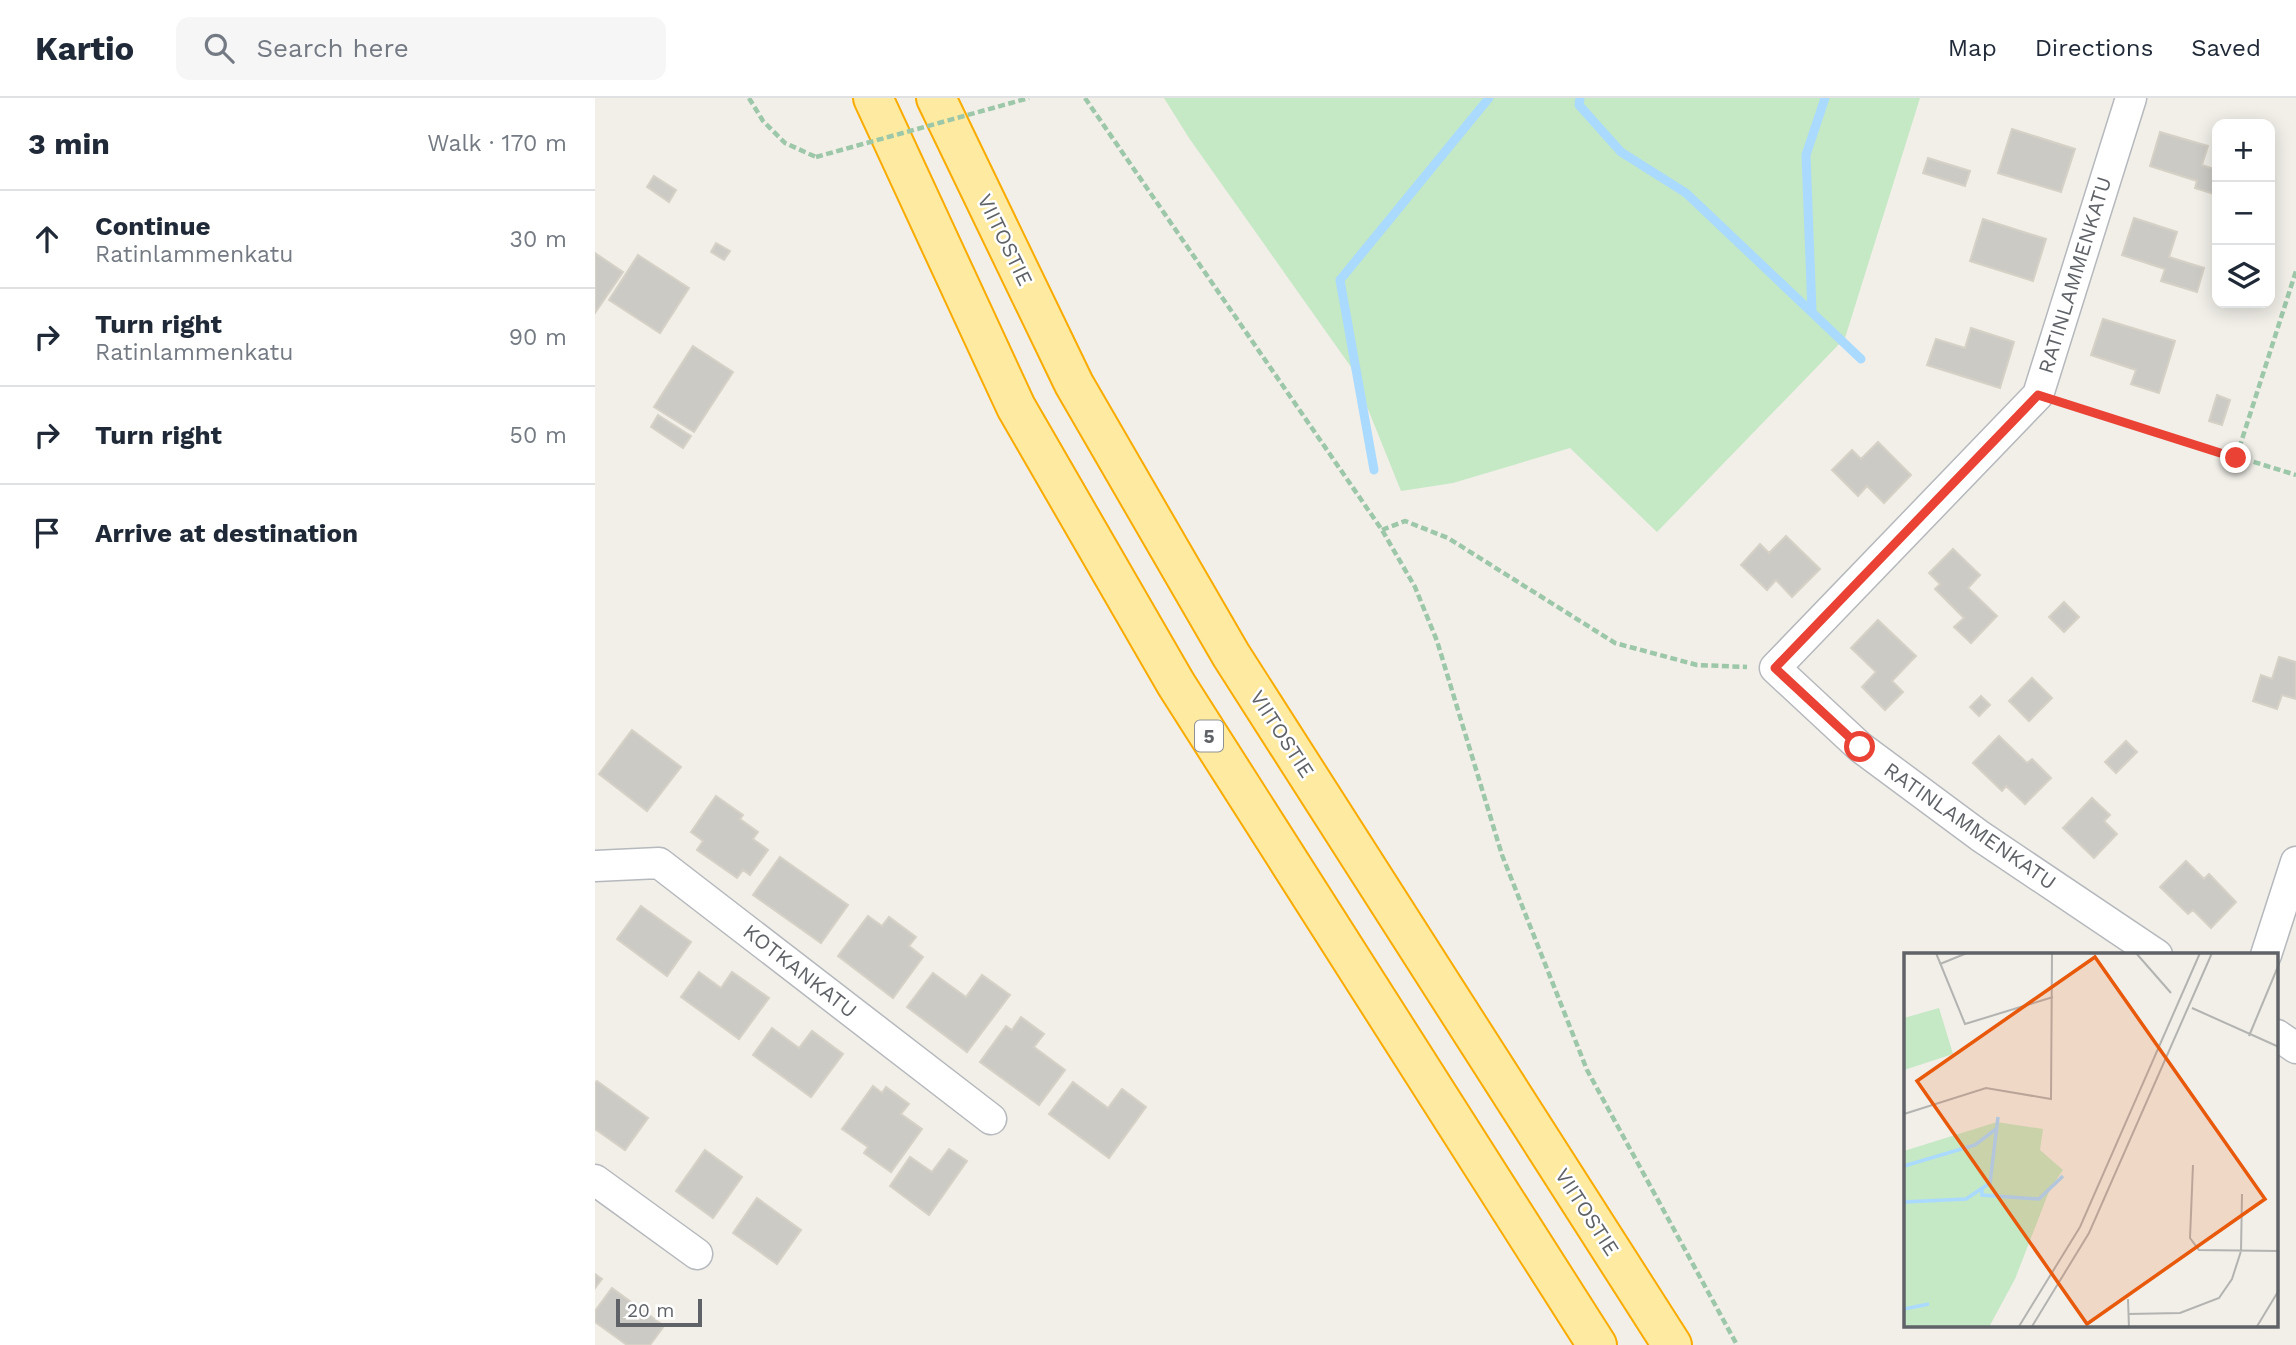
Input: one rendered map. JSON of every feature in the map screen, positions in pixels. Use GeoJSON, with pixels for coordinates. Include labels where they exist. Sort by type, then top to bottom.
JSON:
{"type":"FeatureCollection","features":[{"type":"Feature","properties":{"kind":"highway","name":"5"},"geometry":{"type":"LineString","coordinates":[[873,98],[1016,407],[1169,672],[1597,1345]]}},
{"type":"Feature","properties":{"kind":"highway","name":"VIITOSTIE"},"geometry":{"type":"LineString","coordinates":[[936,98],[1074,384],[1231,655],[1672,1345]]}},
{"type":"Feature","properties":{"kind":"street","name":"RATINLAMMENKATU"},"geometry":{"type":"LineString","coordinates":[[2131,98],[2038,395],[1775,668],[1871,755],[1980,836],[2154,953]]}},
{"type":"Feature","properties":{"kind":"street"},"geometry":{"type":"LineString","coordinates":[[2267,953],[2296,862]]}},
{"type":"Feature","properties":{"kind":"street","name":"KOTKANKATU"},"geometry":{"type":"LineString","coordinates":[[595,866],[659,863],[991,1119]]}},
{"type":"Feature","properties":{"kind":"street"},"geometry":{"type":"LineString","coordinates":[[2279,1036],[2296,1048]]}},
{"type":"Feature","properties":{"kind":"street"},"geometry":{"type":"LineString","coordinates":[[595,1180],[697,1254]]}},
{"type":"Feature","properties":{"kind":"path"},"geometry":{"type":"LineString","coordinates":[[749,98],[763,121],[785,144],[816,157],[1029,98]]}},
{"type":"Feature","properties":{"kind":"path"},"geometry":{"type":"LineString","coordinates":[[1084,98],[1382,530],[1415,587],[1437,641],[1502,855],[1587,1070],[1737,1345]]}},
{"type":"Feature","properties":{"kind":"path"},"geometry":{"type":"LineString","coordinates":[[2236,458],[2296,271]]}},
{"type":"Feature","properties":{"kind":"path"},"geometry":{"type":"LineString","coordinates":[[2038,395],[2296,475]]}},
{"type":"Feature","properties":{"kind":"path"},"geometry":{"type":"LineString","coordinates":[[1382,530],[1405,521],[1448,538],[1615,643],[1697,665],[1775,668]]}},
{"type":"Feature","properties":{"kind":"green space"},"geometry":{"type":"Polygon","coordinates":[[[1164,98],[1920,98],[1845,338],[1657,532],[1570,448],[1453,483],[1401,491],[1351,367],[1189,138],[1164,98]]]}},
{"type":"Feature","properties":{"kind":"building"},"geometry":{"type":"Polygon","coordinates":[[[2012,129],[2075,149],[2061,192],[1998,173],[2012,129]]]}},
{"type":"Feature","properties":{"kind":"building"},"geometry":{"type":"Polygon","coordinates":[[[2160,132],[2208,146],[2202,165],[2212,168],[2212,193],[2195,188],[2197,181],[2150,166],[2160,132]]]}},
{"type":"Feature","properties":{"kind":"building"},"geometry":{"type":"Polygon","coordinates":[[[1928,158],[1970,171],[1965,186],[1923,173],[1928,158]]]}},
{"type":"Feature","properties":{"kind":"building"},"geometry":{"type":"Polygon","coordinates":[[[654,176],[676,190],[669,202],[647,187],[654,176]]]}},
{"type":"Feature","properties":{"kind":"building"},"geometry":{"type":"Polygon","coordinates":[[[2134,218],[2177,232],[2169,257],[2204,268],[2197,292],[2161,281],[2165,269],[2122,255],[2134,218]]]}},
{"type":"Feature","properties":{"kind":"building"},"geometry":{"type":"Polygon","coordinates":[[[1983,219],[2046,239],[2033,281],[1970,261],[1983,219]]]}},
{"type":"Feature","properties":{"kind":"building"},"geometry":{"type":"Polygon","coordinates":[[[716,243],[730,251],[724,260],[711,252],[716,243]]]}},
{"type":"Feature","properties":{"kind":"building"},"geometry":{"type":"Polygon","coordinates":[[[595,253],[623,272],[595,313],[595,253]]]}},
{"type":"Feature","properties":{"kind":"building"},"geometry":{"type":"Polygon","coordinates":[[[638,255],[689,288],[660,333],[609,300],[638,255]]]}},
{"type":"Feature","properties":{"kind":"building"},"geometry":{"type":"Polygon","coordinates":[[[2103,319],[2175,341],[2159,393],[2131,384],[2136,370],[2091,355],[2103,319]]]}},
{"type":"Feature","properties":{"kind":"building"},"geometry":{"type":"Polygon","coordinates":[[[1971,328],[2014,342],[2000,388],[1927,365],[1936,339],[1965,348],[1971,328]]]}},
{"type":"Feature","properties":{"kind":"building"},"geometry":{"type":"Polygon","coordinates":[[[693,346],[733,372],[694,432],[654,407],[693,346]]]}},
{"type":"Feature","properties":{"kind":"building"},"geometry":{"type":"Polygon","coordinates":[[[2217,395],[2230,400],[2222,425],[2209,421],[2217,395]]]}},
{"type":"Feature","properties":{"kind":"building"},"geometry":{"type":"Polygon","coordinates":[[[658,415],[691,436],[683,448],[651,427],[658,415]]]}},
{"type":"Feature","properties":{"kind":"building"},"geometry":{"type":"Polygon","coordinates":[[[1878,442],[1911,475],[1884,503],[1867,486],[1858,496],[1832,470],[1852,450],[1861,459],[1878,442]]]}},
{"type":"Feature","properties":{"kind":"building"},"geometry":{"type":"Polygon","coordinates":[[[1786,536],[1820,569],[1792,597],[1776,580],[1767,590],[1741,565],[1760,544],[1769,553],[1786,536]]]}},
{"type":"Feature","properties":{"kind":"building"},"geometry":{"type":"Polygon","coordinates":[[[1953,549],[1980,575],[1968,588],[1997,616],[1971,643],[1954,627],[1964,618],[1935,589],[1940,584],[1929,573],[1953,549]]]}},
{"type":"Feature","properties":{"kind":"building"},"geometry":{"type":"Polygon","coordinates":[[[2064,602],[2079,617],[2064,632],[2049,617],[2064,602]]]}},
{"type":"Feature","properties":{"kind":"building"},"geometry":{"type":"Polygon","coordinates":[[[1878,620],[1916,656],[1892,681],[1903,692],[1885,710],[1862,687],[1876,672],[1851,648],[1878,620]]]}},
{"type":"Feature","properties":{"kind":"building"},"geometry":{"type":"Polygon","coordinates":[[[2279,657],[2296,662],[2296,699],[2282,695],[2277,709],[2253,701],[2261,675],[2272,679],[2279,657]]]}},
{"type":"Feature","properties":{"kind":"building"},"geometry":{"type":"Polygon","coordinates":[[[2032,678],[2052,698],[2029,721],[2009,701],[2032,678]]]}},
{"type":"Feature","properties":{"kind":"building"},"geometry":{"type":"Polygon","coordinates":[[[1981,696],[1990,705],[1979,716],[1970,707],[1981,696]]]}},
{"type":"Feature","properties":{"kind":"building"},"geometry":{"type":"Polygon","coordinates":[[[632,730],[681,767],[647,811],[599,774],[632,730]]]}},
{"type":"Feature","properties":{"kind":"building"},"geometry":{"type":"Polygon","coordinates":[[[1999,736],[2027,763],[2032,759],[2051,778],[2025,804],[2006,786],[2002,791],[1973,763],[1999,736]]]}},
{"type":"Feature","properties":{"kind":"building"},"geometry":{"type":"Polygon","coordinates":[[[2126,741],[2137,752],[2116,773],[2105,762],[2126,741]]]}},
{"type":"Feature","properties":{"kind":"building"},"geometry":{"type":"Polygon","coordinates":[[[716,796],[743,815],[740,819],[758,832],[753,839],[768,850],[750,875],[743,870],[737,878],[697,850],[703,841],[691,832],[716,796]]]}},
{"type":"Feature","properties":{"kind":"building"},"geometry":{"type":"Polygon","coordinates":[[[2092,798],[2110,815],[2104,821],[2117,834],[2094,858],[2063,828],[2092,798]]]}},
{"type":"Feature","properties":{"kind":"building"},"geometry":{"type":"Polygon","coordinates":[[[780,857],[848,905],[821,943],[753,895],[780,857]]]}},
{"type":"Feature","properties":{"kind":"building"},"geometry":{"type":"Polygon","coordinates":[[[2186,861],[2204,879],[2209,874],[2236,902],[2211,928],[2193,910],[2188,914],[2160,887],[2186,861]]]}},
{"type":"Feature","properties":{"kind":"building"},"geometry":{"type":"Polygon","coordinates":[[[641,906],[691,942],[667,976],[617,939],[641,906]]]}},
{"type":"Feature","properties":{"kind":"building"},"geometry":{"type":"Polygon","coordinates":[[[868,916],[882,926],[889,917],[916,937],[909,946],[923,957],[893,998],[838,956],[868,916]]]}},
{"type":"Feature","properties":{"kind":"building"},"geometry":{"type":"Polygon","coordinates":[[[699,972],[721,988],[732,972],[769,998],[739,1039],[681,997],[699,972]]]}},
{"type":"Feature","properties":{"kind":"building"},"geometry":{"type":"Polygon","coordinates":[[[933,973],[966,997],[982,975],[1010,995],[967,1052],[907,1007],[933,973]]]}},
{"type":"Feature","properties":{"kind":"building"},"geometry":{"type":"Polygon","coordinates":[[[1021,1017],[1044,1034],[1034,1047],[1065,1070],[1039,1105],[980,1062],[1006,1026],[1012,1030],[1021,1017]]]}},
{"type":"Feature","properties":{"kind":"building"},"geometry":{"type":"Polygon","coordinates":[[[772,1028],[799,1048],[812,1031],[843,1054],[811,1097],[753,1055],[772,1028]]]}},
{"type":"Feature","properties":{"kind":"building"},"geometry":{"type":"Polygon","coordinates":[[[597,1081],[648,1118],[625,1150],[595,1129],[597,1081]]]}},
{"type":"Feature","properties":{"kind":"building"},"geometry":{"type":"Polygon","coordinates":[[[1073,1082],[1108,1108],[1122,1089],[1146,1107],[1109,1158],[1049,1114],[1073,1082]]]}},
{"type":"Feature","properties":{"kind":"building"},"geometry":{"type":"Polygon","coordinates":[[[873,1086],[882,1093],[886,1087],[909,1104],[901,1114],[922,1129],[891,1172],[864,1153],[868,1147],[842,1129],[873,1086]]]}},
{"type":"Feature","properties":{"kind":"building"},"geometry":{"type":"Polygon","coordinates":[[[949,1149],[967,1161],[929,1215],[890,1186],[910,1157],[932,1172],[949,1149]]]}},
{"type":"Feature","properties":{"kind":"building"},"geometry":{"type":"Polygon","coordinates":[[[705,1150],[742,1177],[713,1218],[676,1191],[705,1150]]]}},
{"type":"Feature","properties":{"kind":"building"},"geometry":{"type":"Polygon","coordinates":[[[757,1198],[801,1230],[777,1264],[733,1233],[757,1198]]]}},
{"type":"Feature","properties":{"kind":"building"},"geometry":{"type":"Polygon","coordinates":[[[595,1274],[602,1279],[595,1288],[595,1274]]]}},
{"type":"Feature","properties":{"kind":"building"},"geometry":{"type":"Polygon","coordinates":[[[612,1288],[664,1326],[650,1345],[627,1345],[595,1322],[595,1311],[612,1288]]]}},
{"type":"Feature","properties":{"kind":"waterway"},"geometry":{"type":"LineString","coordinates":[[1374,470],[1340,280],[1489,98]]}},
{"type":"Feature","properties":{"kind":"waterway"},"geometry":{"type":"LineString","coordinates":[[1580,98],[1579,105],[1621,152],[1686,193],[1861,359]]}},
{"type":"Feature","properties":{"kind":"waterway"},"geometry":{"type":"LineString","coordinates":[[1812,312],[1806,155],[1825,98]]}},
{"type":"Feature","properties":{"kind":"route"},"geometry":{"type":"LineString","coordinates":[[1860,747],[1775,668],[2038,395],[2236,458]]}}]}
